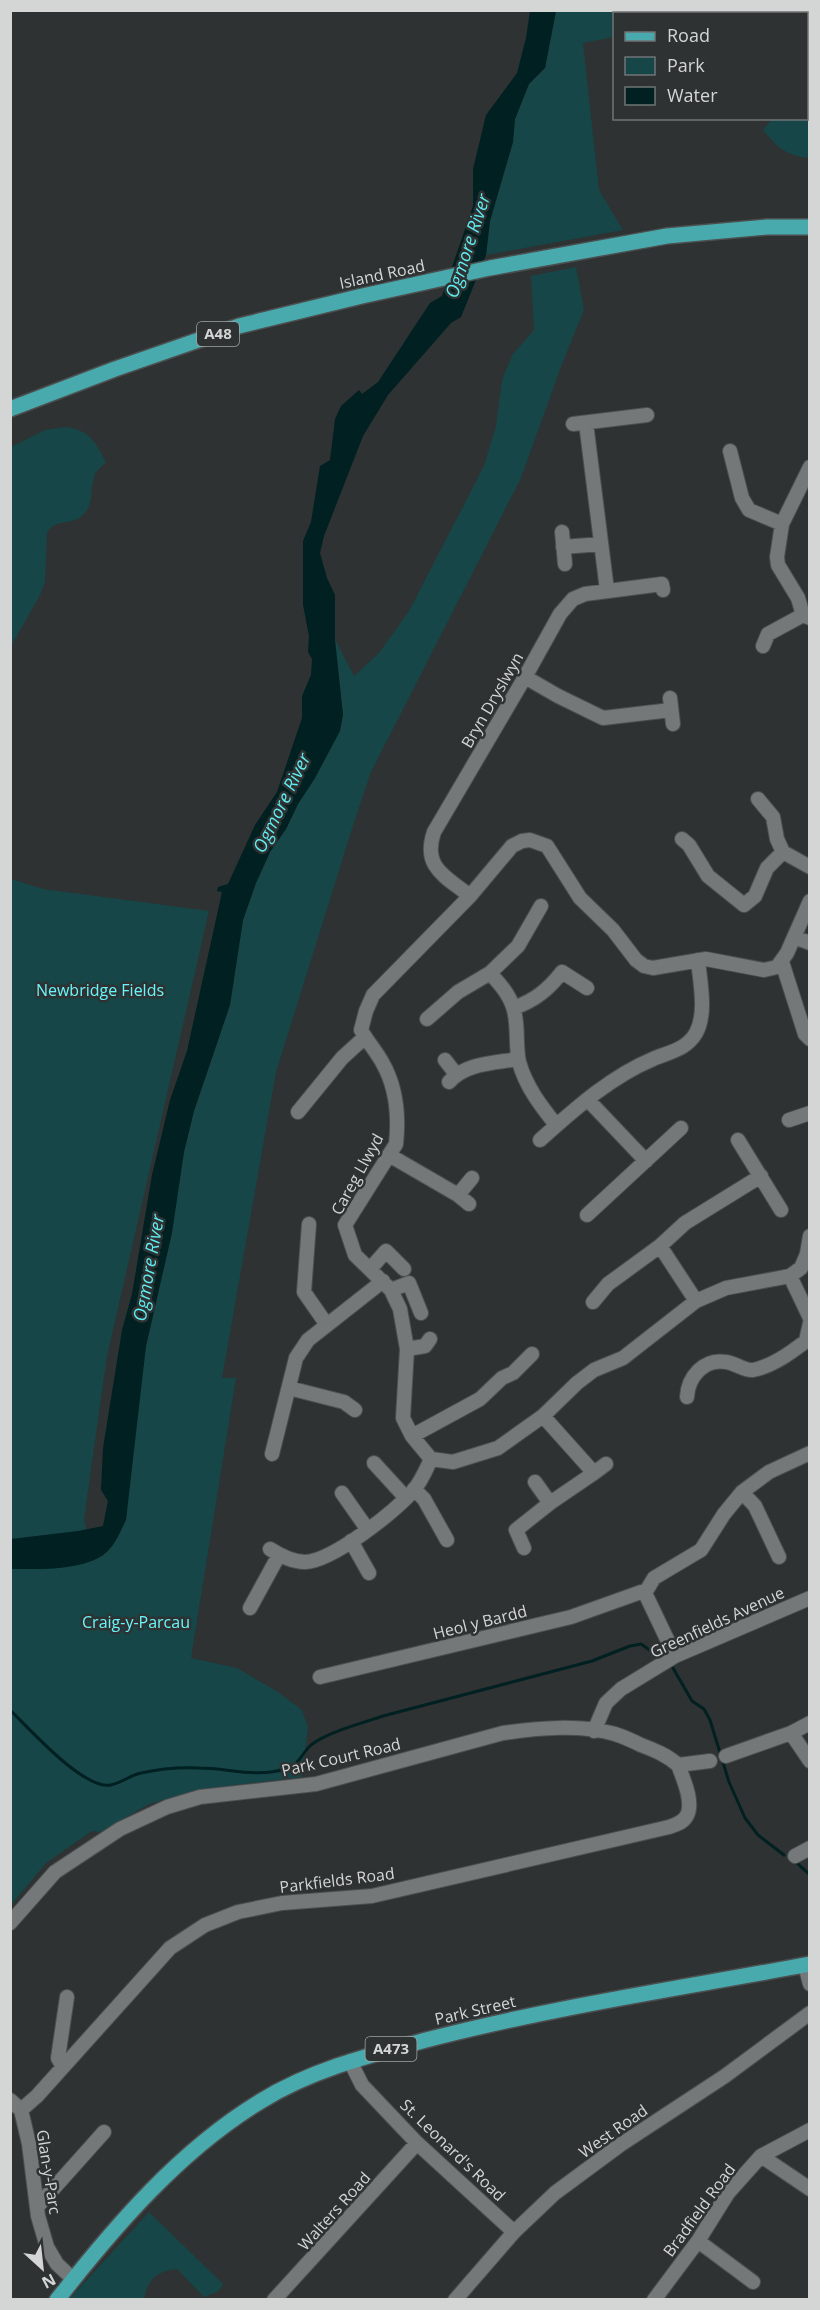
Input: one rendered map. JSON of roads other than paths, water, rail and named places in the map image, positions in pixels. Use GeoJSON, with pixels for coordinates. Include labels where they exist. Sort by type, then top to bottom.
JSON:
{"type":"FeatureCollection","features":[{"type":"Feature","properties":{"kind":"main road","name":"Island Road"},"geometry":{"type":"LineString","coordinates":[[10,408],[239,326],[362,296],[490,268],[667,236],[767,227],[810,227]]}},
{"type":"Feature","properties":{"kind":"main road","name":"Park Street"},"geometry":{"type":"LineString","coordinates":[[57,2300],[159,2183],[211,2136],[261,2100],[287,2086],[350,2061],[478,2026],[807,1964]]}},
{"type":"Feature","properties":{"kind":"street"},"geometry":{"type":"LineString","coordinates":[[607,590],[579,423],[646,415]]}},
{"type":"Feature","properties":{"kind":"street"},"geometry":{"type":"LineString","coordinates":[[726,460],[749,510],[782,524]]}},
{"type":"Feature","properties":{"kind":"street"},"geometry":{"type":"LineString","coordinates":[[763,646],[768,634],[806,617],[798,598],[778,565],[777,557],[782,524],[804,493],[810,466]]}},
{"type":"Feature","properties":{"kind":"street"},"geometry":{"type":"LineString","coordinates":[[562,532],[565,564]]}},
{"type":"Feature","properties":{"kind":"street"},"geometry":{"type":"LineString","coordinates":[[563,547],[601,544]]}},
{"type":"Feature","properties":{"kind":"street","name":"Bryn Dryslwyn"},"geometry":{"type":"LineString","coordinates":[[470,896],[434,864],[429,846],[434,831],[560,614],[573,599],[585,594],[662,584]]}},
{"type":"Feature","properties":{"kind":"street"},"geometry":{"type":"LineString","coordinates":[[525,677],[603,718],[670,704],[673,724]]}},
{"type":"Feature","properties":{"kind":"street"},"geometry":{"type":"LineString","coordinates":[[758,799],[773,817],[777,839],[783,852],[810,867]]}},
{"type":"Feature","properties":{"kind":"street"},"geometry":{"type":"LineString","coordinates":[[682,839],[689,845],[708,876],[744,905],[755,896],[767,868],[783,852]]}},
{"type":"Feature","properties":{"kind":"street"},"geometry":{"type":"LineString","coordinates":[[298,1112],[342,1058],[365,1037],[361,1030],[362,1022],[373,995],[470,896],[512,846],[522,841],[540,842],[552,853],[580,898],[613,930],[636,960],[644,966],[653,968],[698,960],[721,961],[764,970],[777,967],[782,962],[810,901]]}},
{"type":"Feature","properties":{"kind":"street"},"geometry":{"type":"LineString","coordinates":[[427,1019],[458,992],[490,973],[518,946],[541,906]]}},
{"type":"Feature","properties":{"kind":"street"},"geometry":{"type":"LineString","coordinates":[[794,937],[810,943]]}},
{"type":"Feature","properties":{"kind":"street"},"geometry":{"type":"LineString","coordinates":[[540,1140],[597,1091],[654,1059],[681,1048],[694,1036],[702,1009],[698,960]]}},
{"type":"Feature","properties":{"kind":"street"},"geometry":{"type":"LineString","coordinates":[[782,962],[805,1034],[810,1039]]}},
{"type":"Feature","properties":{"kind":"street"},"geometry":{"type":"LineString","coordinates":[[514,1008],[530,1002],[547,991],[566,966],[587,988]]}},
{"type":"Feature","properties":{"kind":"street"},"geometry":{"type":"LineString","coordinates":[[490,973],[510,998],[514,1008],[518,1059],[523,1076],[556,1125]]}},
{"type":"Feature","properties":{"kind":"street","name":"Careg Llwyd"},"geometry":{"type":"LineString","coordinates":[[365,1037],[388,1073],[396,1102],[396,1144],[345,1225],[355,1255],[387,1285],[400,1309],[407,1348],[403,1418],[412,1436],[431,1459]]}},
{"type":"Feature","properties":{"kind":"street"},"geometry":{"type":"LineString","coordinates":[[445,1060],[452,1078],[464,1070],[518,1059]]}},
{"type":"Feature","properties":{"kind":"street"},"geometry":{"type":"LineString","coordinates":[[588,1100],[646,1161]]}},
{"type":"Feature","properties":{"kind":"street"},"geometry":{"type":"LineString","coordinates":[[789,1120],[810,1113]]}},
{"type":"Feature","properties":{"kind":"street"},"geometry":{"type":"LineString","coordinates":[[587,1215],[681,1128]]}},
{"type":"Feature","properties":{"kind":"street"},"geometry":{"type":"LineString","coordinates":[[738,1140],[781,1210]]}},
{"type":"Feature","properties":{"kind":"street"},"geometry":{"type":"LineString","coordinates":[[389,1155],[464,1199],[472,1178]]}},
{"type":"Feature","properties":{"kind":"street"},"geometry":{"type":"LineString","coordinates":[[595,1304],[608,1284],[660,1246],[685,1223],[761,1176]]}},
{"type":"Feature","properties":{"kind":"street"},"geometry":{"type":"LineString","coordinates":[[309,1224],[304,1292],[327,1324]]}},
{"type":"Feature","properties":{"kind":"street"},"geometry":{"type":"LineString","coordinates":[[250,1608],[275,1552],[292,1561],[306,1562],[319,1559],[368,1530],[410,1494],[431,1459],[453,1462],[498,1448],[543,1416],[577,1383],[594,1371],[623,1358],[696,1301],[726,1288],[790,1276],[801,1268],[807,1254],[810,1236]]}},
{"type":"Feature","properties":{"kind":"street"},"geometry":{"type":"LineString","coordinates":[[660,1246],[696,1301]]}},
{"type":"Feature","properties":{"kind":"street"},"geometry":{"type":"LineString","coordinates":[[371,1268],[386,1251],[404,1269]]}},
{"type":"Feature","properties":{"kind":"street"},"geometry":{"type":"LineString","coordinates":[[790,1276],[810,1318]]}},
{"type":"Feature","properties":{"kind":"street"},"geometry":{"type":"LineString","coordinates":[[272,1454],[296,1358],[308,1340],[327,1324],[387,1285],[409,1283],[421,1313]]}},
{"type":"Feature","properties":{"kind":"street"},"geometry":{"type":"LineString","coordinates":[[683,1389],[697,1371],[710,1363],[725,1362],[751,1370],[779,1360],[806,1341],[810,1323]]}},
{"type":"Feature","properties":{"kind":"street"},"geometry":{"type":"LineString","coordinates":[[407,1348],[425,1346],[430,1339]]}},
{"type":"Feature","properties":{"kind":"street"},"geometry":{"type":"LineString","coordinates":[[412,1436],[472,1404],[491,1391],[532,1354]]}},
{"type":"Feature","properties":{"kind":"street"},"geometry":{"type":"LineString","coordinates":[[290,1388],[350,1401]]}},
{"type":"Feature","properties":{"kind":"street"},"geometry":{"type":"LineString","coordinates":[[543,1416],[594,1473]]}},
{"type":"Feature","properties":{"kind":"street"},"geometry":{"type":"LineString","coordinates":[[675,1656],[645,1593],[654,1578],[700,1550],[742,1492],[769,1472],[810,1453]]}},
{"type":"Feature","properties":{"kind":"street"},"geometry":{"type":"LineString","coordinates":[[374,1463],[410,1494],[424,1499],[445,1536],[456,1524]]}},
{"type":"Feature","properties":{"kind":"street"},"geometry":{"type":"LineString","coordinates":[[524,1548],[516,1530],[606,1464]]}},
{"type":"Feature","properties":{"kind":"street"},"geometry":{"type":"LineString","coordinates":[[535,1482],[550,1503]]}},
{"type":"Feature","properties":{"kind":"street"},"geometry":{"type":"LineString","coordinates":[[742,1492],[755,1506],[779,1557]]}},
{"type":"Feature","properties":{"kind":"street"},"geometry":{"type":"LineString","coordinates":[[342,1493],[346,1510],[368,1530]]}},
{"type":"Feature","properties":{"kind":"street"},"geometry":{"type":"LineString","coordinates":[[351,1540],[369,1573]]}},
{"type":"Feature","properties":{"kind":"street","name":"Heol y Bardd"},"geometry":{"type":"LineString","coordinates":[[320,1677],[571,1617],[641,1592],[645,1593]]}},
{"type":"Feature","properties":{"kind":"street","name":"Greenfields Avenue"},"geometry":{"type":"LineString","coordinates":[[594,1731],[606,1703],[614,1695],[675,1656],[810,1598]]}},
{"type":"Feature","properties":{"kind":"street"},"geometry":{"type":"LineString","coordinates":[[726,1756],[791,1733],[810,1723]]}},
{"type":"Feature","properties":{"kind":"street","name":"Park Court Road"},"geometry":{"type":"LineString","coordinates":[[10,1923],[55,1872],[120,1829],[167,1807],[200,1797],[316,1784],[503,1733],[559,1728],[615,1734],[671,1759],[678,1765]]}},
{"type":"Feature","properties":{"kind":"street"},"geometry":{"type":"LineString","coordinates":[[791,1733],[810,1761]]}},
{"type":"Feature","properties":{"kind":"street"},"geometry":{"type":"LineString","coordinates":[[678,1765],[710,1761]]}},
{"type":"Feature","properties":{"kind":"street","name":"Parkfields Road"},"geometry":{"type":"LineString","coordinates":[[21,2110],[37,2096],[170,1948],[205,1924],[238,1912],[282,1902],[372,1896],[669,1827],[682,1822],[689,1809],[678,1765]]}},
{"type":"Feature","properties":{"kind":"street"},"geometry":{"type":"LineString","coordinates":[[795,1856],[810,1848]]}},
{"type":"Feature","properties":{"kind":"street"},"geometry":{"type":"LineString","coordinates":[[807,1964],[810,1984]]}},
{"type":"Feature","properties":{"kind":"street"},"geometry":{"type":"LineString","coordinates":[[63,2067],[58,2058],[67,1997]]}},
{"type":"Feature","properties":{"kind":"street","name":"West Road"},"geometry":{"type":"LineString","coordinates":[[461,2298],[514,2232],[564,2186],[620,2145],[725,2076],[810,2013]]}},
{"type":"Feature","properties":{"kind":"street","name":"St. Leonard's Road"},"geometry":{"type":"LineString","coordinates":[[350,2061],[362,2085],[417,2144],[514,2232]]}},
{"type":"Feature","properties":{"kind":"street","name":"Glan-y-Parc"},"geometry":{"type":"LineString","coordinates":[[10,2100],[21,2110],[29,2144],[37,2207],[47,2247],[57,2264],[73,2279]]}},
{"type":"Feature","properties":{"kind":"street","name":"Bradfield Road"},"geometry":{"type":"LineString","coordinates":[[654,2300],[698,2241],[728,2193],[761,2156],[810,2130]]}},
{"type":"Feature","properties":{"kind":"street"},"geometry":{"type":"LineString","coordinates":[[37,2207],[104,2132]]}},
{"type":"Feature","properties":{"kind":"street","name":"Walters Road"},"geometry":{"type":"LineString","coordinates":[[274,2300],[417,2144]]}},
{"type":"Feature","properties":{"kind":"street"},"geometry":{"type":"LineString","coordinates":[[761,2156],[810,2189]]}},
{"type":"Feature","properties":{"kind":"street"},"geometry":{"type":"LineString","coordinates":[[698,2241],[753,2282]]}},
{"type":"Feature","properties":{"kind":"water","name":"Ogmore River"},"geometry":{"type":"Polygon","coordinates":[[[530,11],[556,11],[545,68],[529,84],[515,119],[513,142],[490,221],[486,255],[461,317],[451,323],[388,395],[363,436],[324,536],[320,553],[327,578],[335,595],[335,640],[343,715],[340,731],[286,829],[270,852],[243,920],[230,1005],[194,1111],[184,1152],[172,1233],[146,1346],[126,1520],[110,1548],[94,1560],[58,1568],[11,1569],[11,1539],[103,1526],[108,1501],[101,1490],[103,1448],[122,1330],[132,1294],[152,1175],[170,1100],[187,1051],[222,892],[217,891],[218,887],[228,884],[255,825],[277,792],[302,718],[302,696],[311,675],[312,659],[308,652],[309,636],[303,605],[303,541],[311,522],[320,466],[330,460],[335,419],[341,406],[359,390],[362,394],[378,382],[430,303],[442,296],[473,206],[473,169],[486,115],[517,73],[530,11]]]}},
{"type":"Feature","properties":{"kind":"waterway"},"geometry":{"type":"LineString","coordinates":[[10,1710],[57,1756],[86,1778],[99,1784],[111,1785],[134,1775],[162,1769],[210,1768],[264,1773],[290,1767],[311,1745],[326,1736],[383,1716],[592,1661],[630,1646],[641,1644],[658,1656]]}},
{"type":"Feature","properties":{"kind":"waterway"},"geometry":{"type":"LineString","coordinates":[[673,1668],[692,1701],[704,1709],[710,1720],[729,1782],[745,1818],[758,1835],[784,1855]]}},
{"type":"Feature","properties":{"kind":"waterway"},"geometry":{"type":"LineString","coordinates":[[798,1864],[810,1875]]}},
{"type":"Feature","properties":{"kind":"park label","name":"Newbridge Fields"},"geometry":{"type":"Point","coordinates":[100,990]}},
{"type":"Feature","properties":{"kind":"park label","name":"Craig-y-Parcau"},"geometry":{"type":"Point","coordinates":[136,1622]}}]}
